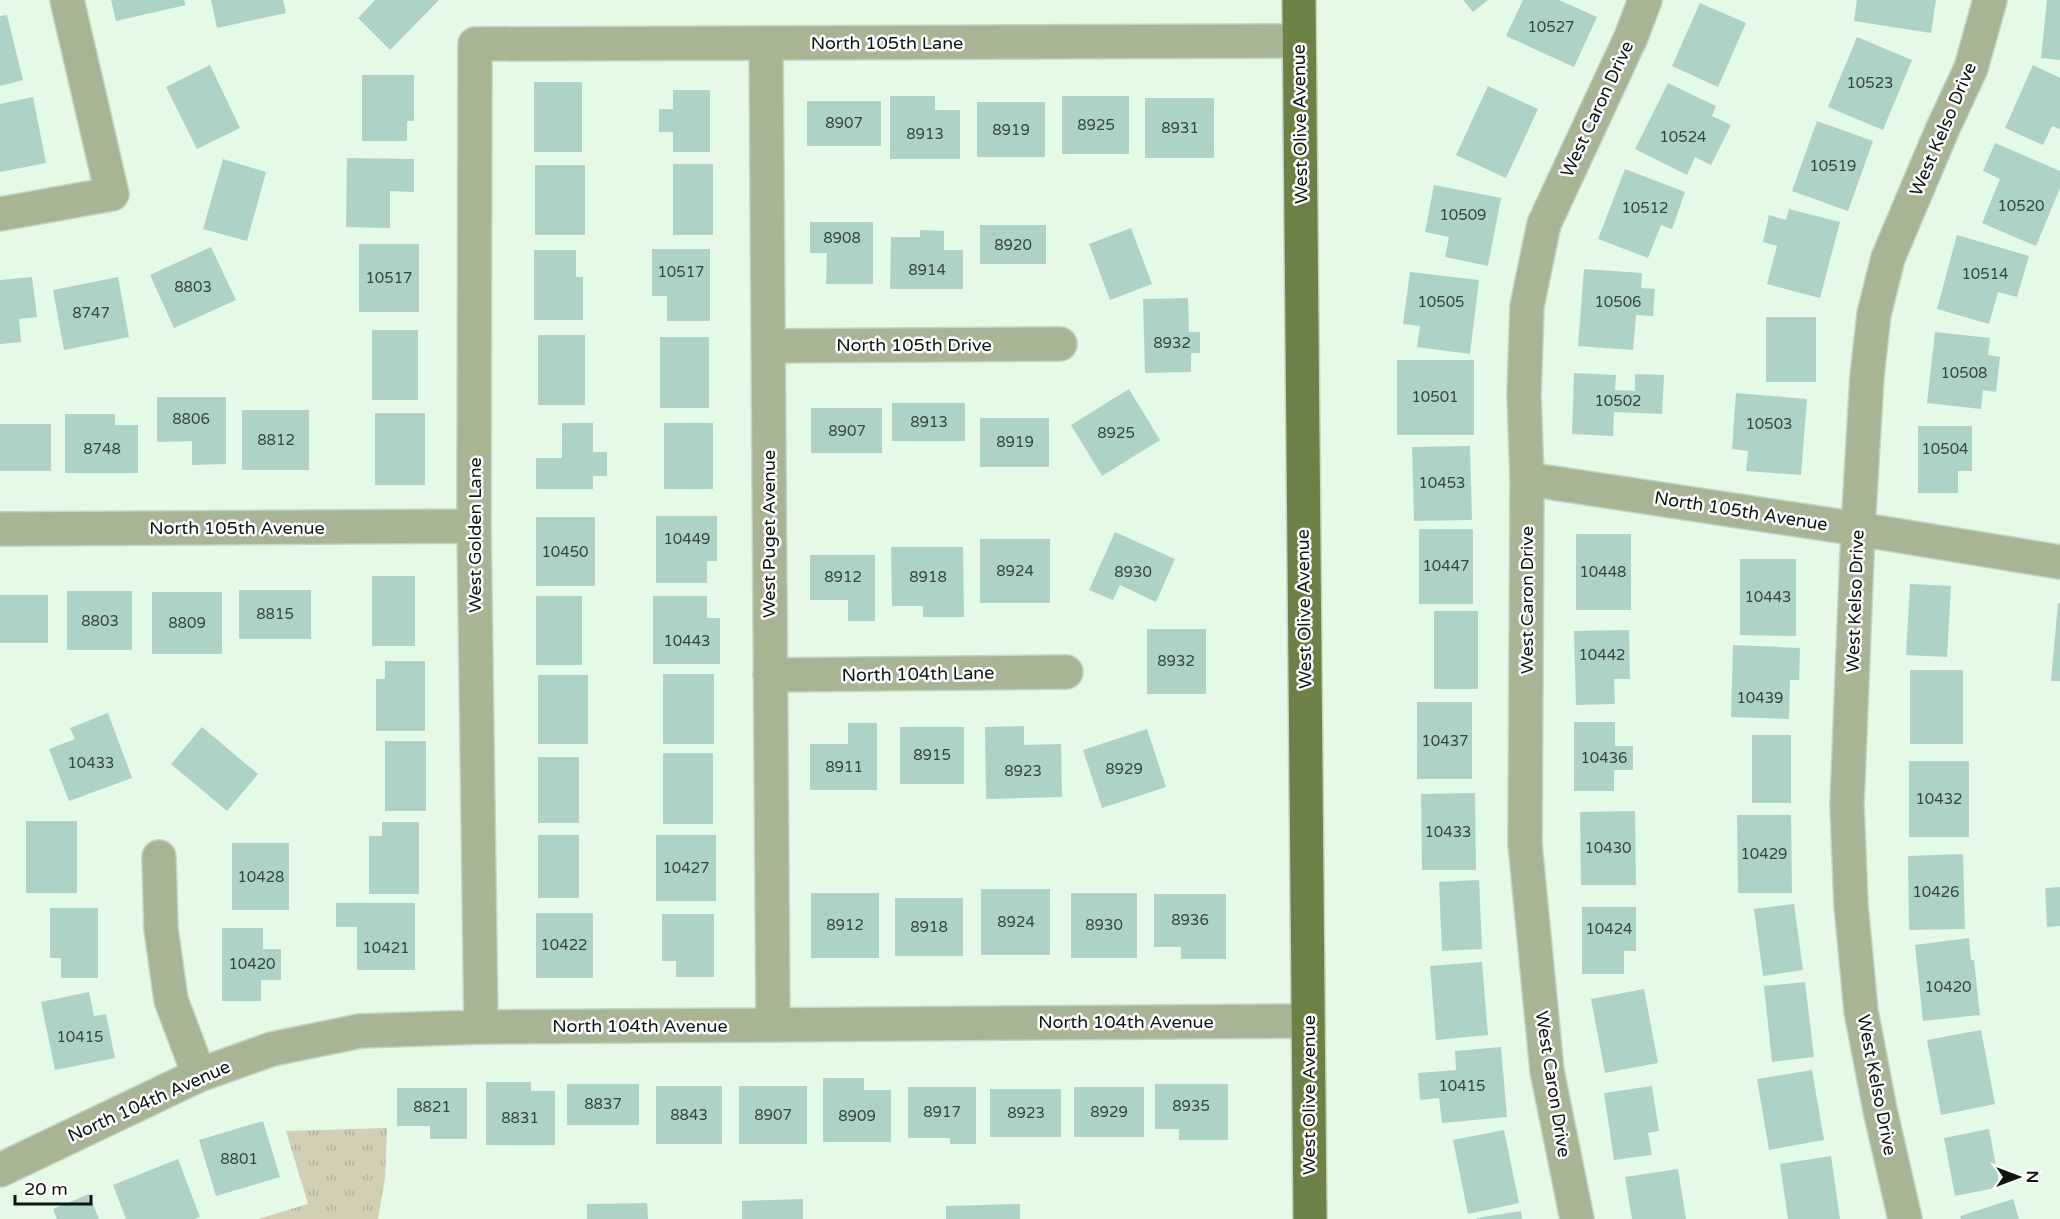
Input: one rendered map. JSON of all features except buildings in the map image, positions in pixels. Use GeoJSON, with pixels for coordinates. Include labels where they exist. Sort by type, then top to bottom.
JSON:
{"type":"FeatureCollection","features":[{"type":"Feature","properties":{"kind":"main road","name":"West Olive Avenue"},"geometry":{"type":"LineString","coordinates":[[1299,0],[1310,1219]]}},
{"type":"Feature","properties":{"kind":"street"},"geometry":{"type":"LineString","coordinates":[[0,214],[112,194],[67,0]]}},
{"type":"Feature","properties":{"kind":"street","name":"West Caron Drive"},"geometry":{"type":"LineString","coordinates":[[1577,1219],[1547,1071],[1525,844],[1527,479],[1524,394],[1527,306],[1544,224],[1631,37],[1645,0]]}},
{"type":"Feature","properties":{"kind":"street","name":"West Kelso Drive"},"geometry":{"type":"LineString","coordinates":[[1905,1219],[1880,1110],[1861,1011],[1851,905],[1847,805],[1858,529],[1868,365],[1874,314],[1888,258],[1971,68],[1990,0]]}},
{"type":"Feature","properties":{"kind":"street","name":"North 105th Lane"},"geometry":{"type":"LineString","coordinates":[[475,44],[1299,41]]}},
{"type":"Feature","properties":{"kind":"street","name":"West Puget Avenue"},"geometry":{"type":"LineString","coordinates":[[766,43],[773,1025]]}},
{"type":"Feature","properties":{"kind":"street","name":"West Golden Lane"},"geometry":{"type":"LineString","coordinates":[[475,44],[474,526],[481,1027]]}},
{"type":"Feature","properties":{"kind":"street","name":"North 105th Drive"},"geometry":{"type":"LineString","coordinates":[[768,346],[1060,344]]}},
{"type":"Feature","properties":{"kind":"street","name":"North 105th Avenue"},"geometry":{"type":"LineString","coordinates":[[1527,479],[2060,562]]}},
{"type":"Feature","properties":{"kind":"street","name":"North 105th Avenue"},"geometry":{"type":"LineString","coordinates":[[0,529],[474,526]]}},
{"type":"Feature","properties":{"kind":"street","name":"North 104th Lane"},"geometry":{"type":"LineString","coordinates":[[770,675],[1066,672]]}},
{"type":"Feature","properties":{"kind":"street"},"geometry":{"type":"LineString","coordinates":[[159,857],[161,929],[171,1000],[199,1074]]}},
{"type":"Feature","properties":{"kind":"street","name":"North 104th Avenue"},"geometry":{"type":"LineString","coordinates":[[0,1170],[199,1074],[272,1048],[360,1031],[481,1027],[1308,1021]]}},
{"type":"Feature","properties":{"kind":"green space"},"geometry":{"type":"Polygon","coordinates":[[[387,1128],[385,1178],[378,1219],[258,1219],[308,1204],[286,1131],[387,1128]]]}}]}
